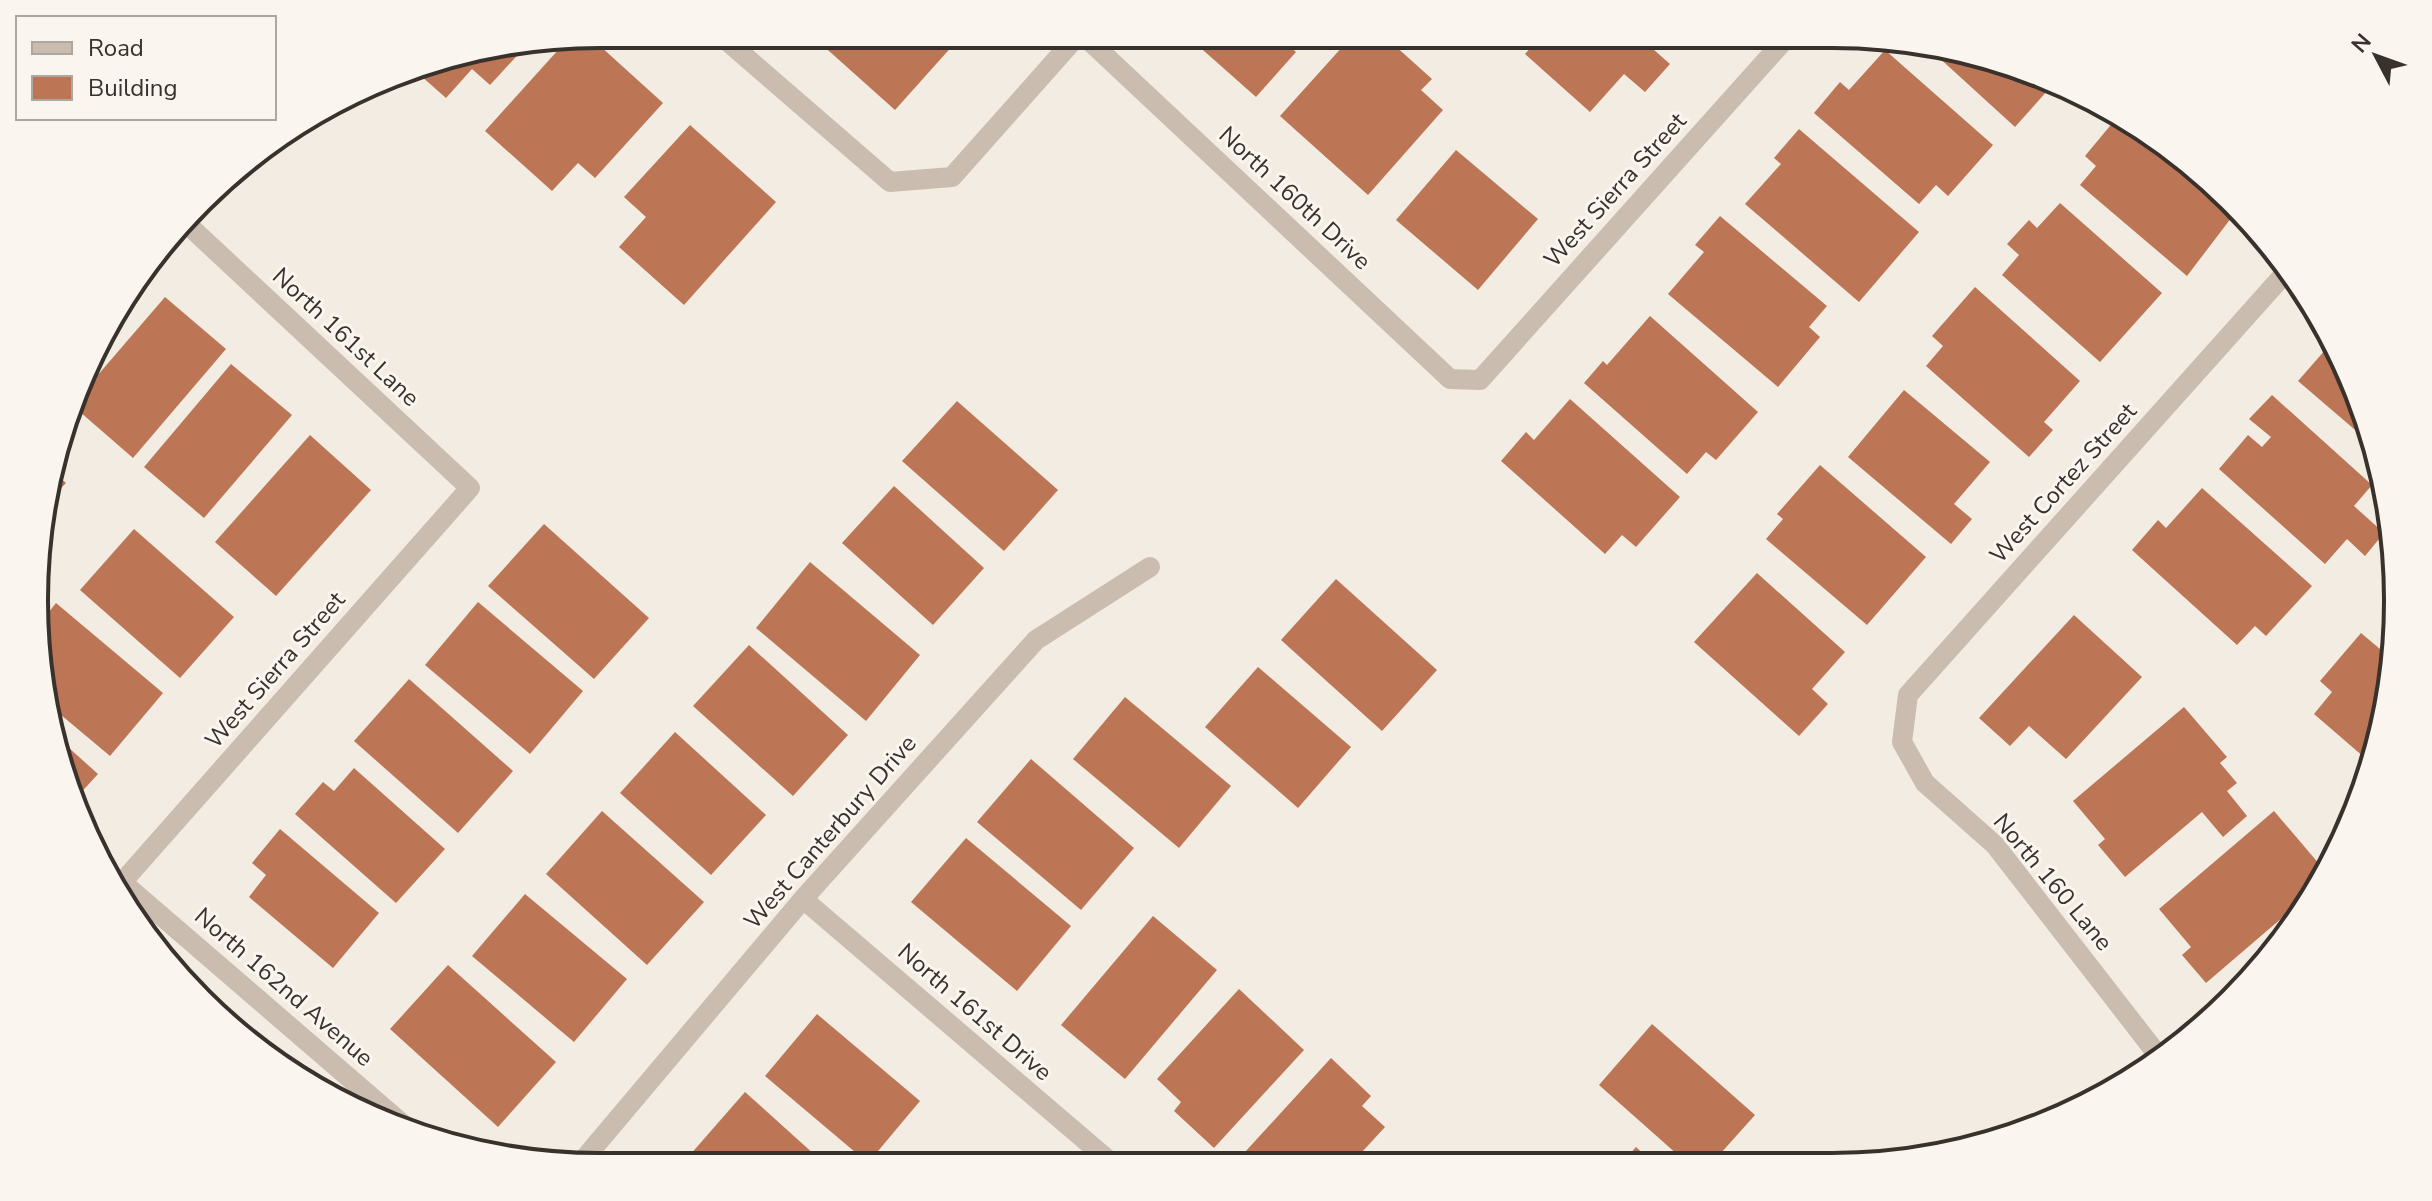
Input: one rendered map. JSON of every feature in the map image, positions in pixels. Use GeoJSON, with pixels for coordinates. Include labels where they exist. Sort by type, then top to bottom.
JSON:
{"type":"FeatureCollection","features":[{"type":"Feature","properties":{"kind":"street"},"geometry":{"type":"LineString","coordinates":[[735,48],[890,182],[952,177],[1067,48]]}},
{"type":"Feature","properties":{"kind":"street","name":"North 160th Drive"},"geometry":{"type":"LineString","coordinates":[[1095,48],[1450,379],[1480,380]]}},
{"type":"Feature","properties":{"kind":"street","name":"West Sierra Street"},"geometry":{"type":"LineString","coordinates":[[1480,380],[1777,48]]}},
{"type":"Feature","properties":{"kind":"street","name":"North 161st Lane"},"geometry":{"type":"LineString","coordinates":[[192,229],[470,488]]}},
{"type":"Feature","properties":{"kind":"street","name":"West Cortez Street"},"geometry":{"type":"LineString","coordinates":[[1902,742],[1908,695],[2280,279]]}},
{"type":"Feature","properties":{"kind":"street","name":"West Sierra Street"},"geometry":{"type":"LineString","coordinates":[[124,880],[470,488]]}},
{"type":"Feature","properties":{"kind":"street","name":"West Canterbury Drive"},"geometry":{"type":"LineString","coordinates":[[589,1153],[803,899],[1036,640],[1150,567]]}},
{"type":"Feature","properties":{"kind":"street","name":"North 160 Lane"},"geometry":{"type":"LineString","coordinates":[[1902,742],[1925,783],[1995,845],[2153,1049]]}},
{"type":"Feature","properties":{"kind":"street","name":"North 162nd Avenue"},"geometry":{"type":"LineString","coordinates":[[135,898],[385,1109]]}},
{"type":"Feature","properties":{"kind":"street","name":"North 161st Drive"},"geometry":{"type":"LineString","coordinates":[[803,899],[1100,1153]]}},
{"type":"Feature","properties":{"kind":"building"},"geometry":{"type":"Polygon","coordinates":[[[602,48],[663,103],[595,178],[578,163],[552,191],[485,131],[558,50],[602,48]]]}},
{"type":"Feature","properties":{"kind":"building"},"geometry":{"type":"Polygon","coordinates":[[[826,48],[950,48],[895,110],[826,48]]]}},
{"type":"Feature","properties":{"kind":"building"},"geometry":{"type":"Polygon","coordinates":[[[1201,48],[1291,48],[1296,52],[1256,97],[1201,48]]]}},
{"type":"Feature","properties":{"kind":"building"},"geometry":{"type":"Polygon","coordinates":[[[1341,48],[1397,48],[1432,79],[1421,90],[1443,110],[1368,195],[1280,116],[1341,48]]]}},
{"type":"Feature","properties":{"kind":"building"},"geometry":{"type":"Polygon","coordinates":[[[1530,48],[1652,48],[1670,64],[1645,92],[1624,74],[1590,112],[1525,54],[1530,48]]]}},
{"type":"Feature","properties":{"kind":"building"},"geometry":{"type":"Polygon","coordinates":[[[1886,51],[1993,145],[1948,196],[1936,185],[1919,204],[1814,113],[1840,82],[1849,90],[1886,51]]]}},
{"type":"Feature","properties":{"kind":"building"},"geometry":{"type":"Polygon","coordinates":[[[518,55],[490,85],[472,69],[446,98],[422,77],[518,55]]]}},
{"type":"Feature","properties":{"kind":"building"},"geometry":{"type":"Polygon","coordinates":[[[1941,59],[2009,77],[2046,92],[2015,127],[1941,59]]]}},
{"type":"Feature","properties":{"kind":"building"},"geometry":{"type":"Polygon","coordinates":[[[2111,124],[2168,162],[2231,219],[2187,276],[2080,185],[2096,166],[2085,156],[2111,124]]]}},
{"type":"Feature","properties":{"kind":"building"},"geometry":{"type":"Polygon","coordinates":[[[690,125],[776,202],[684,305],[619,247],[646,217],[624,197],[690,125]]]}},
{"type":"Feature","properties":{"kind":"building"},"geometry":{"type":"Polygon","coordinates":[[[1799,129],[1919,232],[1859,302],[1745,204],[1781,164],[1774,158],[1799,129]]]}},
{"type":"Feature","properties":{"kind":"building"},"geometry":{"type":"Polygon","coordinates":[[[1456,150],[1538,219],[1478,290],[1396,220],[1456,150]]]}},
{"type":"Feature","properties":{"kind":"building"},"geometry":{"type":"Polygon","coordinates":[[[2060,203],[2162,293],[2100,362],[2002,275],[2019,255],[2007,244],[2029,220],[2037,228],[2060,203]]]}},
{"type":"Feature","properties":{"kind":"building"},"geometry":{"type":"Polygon","coordinates":[[[1720,216],[1827,306],[1809,327],[1820,337],[1778,387],[1668,294],[1704,252],[1695,245],[1720,216]]]}},
{"type":"Feature","properties":{"kind":"building"},"geometry":{"type":"Polygon","coordinates":[[[1975,287],[2080,381],[2044,422],[2053,430],[2029,457],[1926,366],[1943,346],[1932,336],[1975,287]]]}},
{"type":"Feature","properties":{"kind":"building"},"geometry":{"type":"Polygon","coordinates":[[[165,297],[226,349],[133,458],[81,413],[95,379],[165,297]]]}},
{"type":"Feature","properties":{"kind":"building"},"geometry":{"type":"Polygon","coordinates":[[[1650,316],[1758,412],[1716,460],[1706,452],[1687,474],[1584,383],[1603,361],[1607,365],[1650,316]]]}},
{"type":"Feature","properties":{"kind":"building"},"geometry":{"type":"Polygon","coordinates":[[[2324,351],[2358,432],[2298,381],[2324,351]]]}},
{"type":"Feature","properties":{"kind":"building"},"geometry":{"type":"Polygon","coordinates":[[[231,364],[292,415],[204,518],[144,467],[231,364]]]}},
{"type":"Feature","properties":{"kind":"building"},"geometry":{"type":"Polygon","coordinates":[[[1904,390],[1990,462],[1954,504],[1972,519],[1951,544],[1848,457],[1904,390]]]}},
{"type":"Feature","properties":{"kind":"building"},"geometry":{"type":"Polygon","coordinates":[[[2272,395],[2371,484],[2354,506],[2379,529],[2380,538],[2365,556],[2347,539],[2325,564],[2219,469],[2248,435],[2262,447],[2271,437],[2249,419],[2272,395]]]}},
{"type":"Feature","properties":{"kind":"building"},"geometry":{"type":"Polygon","coordinates":[[[1570,399],[1680,497],[1636,547],[1622,535],[1605,554],[1501,461],[1526,432],[1534,440],[1570,399]]]}},
{"type":"Feature","properties":{"kind":"building"},"geometry":{"type":"Polygon","coordinates":[[[957,401],[1058,490],[1004,551],[902,461],[957,401]]]}},
{"type":"Feature","properties":{"kind":"building"},"geometry":{"type":"Polygon","coordinates":[[[310,435],[371,490],[276,596],[215,542],[310,435]]]}},
{"type":"Feature","properties":{"kind":"building"},"geometry":{"type":"Polygon","coordinates":[[[1820,465],[1926,557],[1867,625],[1766,539],[1783,519],[1777,514],[1820,465]]]}},
{"type":"Feature","properties":{"kind":"building"},"geometry":{"type":"Polygon","coordinates":[[[894,486],[984,568],[933,625],[842,543],[894,486]]]}},
{"type":"Feature","properties":{"kind":"building"},"geometry":{"type":"Polygon","coordinates":[[[2202,488],[2312,586],[2266,636],[2255,626],[2237,645],[2132,550],[2158,520],[2166,528],[2202,488]]]}},
{"type":"Feature","properties":{"kind":"building"},"geometry":{"type":"Polygon","coordinates":[[[544,524],[649,618],[594,679],[488,586],[544,524]]]}},
{"type":"Feature","properties":{"kind":"building"},"geometry":{"type":"Polygon","coordinates":[[[134,529],[234,617],[180,678],[80,590],[134,529]]]}},
{"type":"Feature","properties":{"kind":"building"},"geometry":{"type":"Polygon","coordinates":[[[810,562],[920,655],[866,721],[756,628],[810,562]]]}},
{"type":"Feature","properties":{"kind":"building"},"geometry":{"type":"Polygon","coordinates":[[[1757,573],[1845,652],[1812,689],[1828,704],[1799,736],[1694,642],[1757,573]]]}},
{"type":"Feature","properties":{"kind":"building"},"geometry":{"type":"Polygon","coordinates":[[[1336,579],[1437,670],[1382,731],[1281,640],[1336,579]]]}},
{"type":"Feature","properties":{"kind":"building"},"geometry":{"type":"Polygon","coordinates":[[[478,602],[583,691],[530,754],[425,665],[478,602]]]}},
{"type":"Feature","properties":{"kind":"building"},"geometry":{"type":"Polygon","coordinates":[[[56,603],[163,693],[110,756],[60,714],[53,673],[48,613],[56,603]]]}},
{"type":"Feature","properties":{"kind":"building"},"geometry":{"type":"Polygon","coordinates":[[[2074,615],[2142,677],[2066,759],[2029,726],[2010,746],[1979,718],[2074,615]]]}},
{"type":"Feature","properties":{"kind":"building"},"geometry":{"type":"Polygon","coordinates":[[[2361,633],[2382,650],[2373,708],[2362,755],[2314,714],[2332,692],[2320,681],[2361,633]]]}},
{"type":"Feature","properties":{"kind":"building"},"geometry":{"type":"Polygon","coordinates":[[[749,645],[848,735],[793,796],[693,706],[749,645]]]}},
{"type":"Feature","properties":{"kind":"building"},"geometry":{"type":"Polygon","coordinates":[[[1258,667],[1351,747],[1298,808],[1205,727],[1258,667]]]}},
{"type":"Feature","properties":{"kind":"building"},"geometry":{"type":"Polygon","coordinates":[[[409,679],[513,771],[458,833],[354,741],[409,679]]]}},
{"type":"Feature","properties":{"kind":"building"},"geometry":{"type":"Polygon","coordinates":[[[1125,697],[1231,786],[1179,848],[1073,759],[1125,697]]]}},
{"type":"Feature","properties":{"kind":"building"},"geometry":{"type":"Polygon","coordinates":[[[2184,707],[2227,757],[2220,763],[2237,783],[2227,791],[2247,816],[2223,837],[2202,812],[2125,877],[2098,845],[2105,839],[2073,801],[2184,707]]]}},
{"type":"Feature","properties":{"kind":"building"},"geometry":{"type":"Polygon","coordinates":[[[675,732],[766,815],[711,875],[620,793],[675,732]]]}},
{"type":"Feature","properties":{"kind":"building"},"geometry":{"type":"Polygon","coordinates":[[[68,747],[98,774],[82,791],[68,747]]]}},
{"type":"Feature","properties":{"kind":"building"},"geometry":{"type":"Polygon","coordinates":[[[1031,759],[1134,848],[1081,910],[977,822],[1031,759]]]}},
{"type":"Feature","properties":{"kind":"building"},"geometry":{"type":"Polygon","coordinates":[[[354,768],[445,849],[396,903],[295,814],[323,782],[334,791],[354,768]]]}},
{"type":"Feature","properties":{"kind":"building"},"geometry":{"type":"Polygon","coordinates":[[[602,811],[704,902],[647,965],[546,874],[602,811]]]}},
{"type":"Feature","properties":{"kind":"building"},"geometry":{"type":"Polygon","coordinates":[[[2274,811],[2318,862],[2285,915],[2206,983],[2182,955],[2191,947],[2159,909],[2274,811]]]}},
{"type":"Feature","properties":{"kind":"building"},"geometry":{"type":"Polygon","coordinates":[[[280,829],[379,913],[333,968],[249,897],[266,875],[252,863],[280,829]]]}},
{"type":"Feature","properties":{"kind":"building"},"geometry":{"type":"Polygon","coordinates":[[[966,838],[1071,926],[1017,991],[911,902],[966,838]]]}},
{"type":"Feature","properties":{"kind":"building"},"geometry":{"type":"Polygon","coordinates":[[[525,894],[627,979],[574,1042],[472,956],[525,894]]]}},
{"type":"Feature","properties":{"kind":"building"},"geometry":{"type":"Polygon","coordinates":[[[1153,916],[1217,970],[1125,1079],[1061,1025],[1153,916]]]}},
{"type":"Feature","properties":{"kind":"building"},"geometry":{"type":"Polygon","coordinates":[[[448,965],[556,1062],[498,1127],[390,1029],[448,965]]]}},
{"type":"Feature","properties":{"kind":"building"},"geometry":{"type":"Polygon","coordinates":[[[1239,989],[1304,1050],[1214,1148],[1174,1111],[1181,1102],[1157,1079],[1239,989]]]}},
{"type":"Feature","properties":{"kind":"building"},"geometry":{"type":"Polygon","coordinates":[[[817,1014],[920,1101],[876,1153],[856,1153],[765,1076],[817,1014]]]}},
{"type":"Feature","properties":{"kind":"building"},"geometry":{"type":"Polygon","coordinates":[[[1652,1024],[1755,1115],[1721,1153],[1676,1153],[1599,1085],[1652,1024]]]}},
{"type":"Feature","properties":{"kind":"building"},"geometry":{"type":"Polygon","coordinates":[[[1331,1058],[1371,1096],[1362,1106],[1385,1127],[1361,1153],[1244,1153],[1331,1058]]]}},
{"type":"Feature","properties":{"kind":"building"},"geometry":{"type":"Polygon","coordinates":[[[745,1092],[813,1153],[692,1153],[745,1092]]]}}]}
